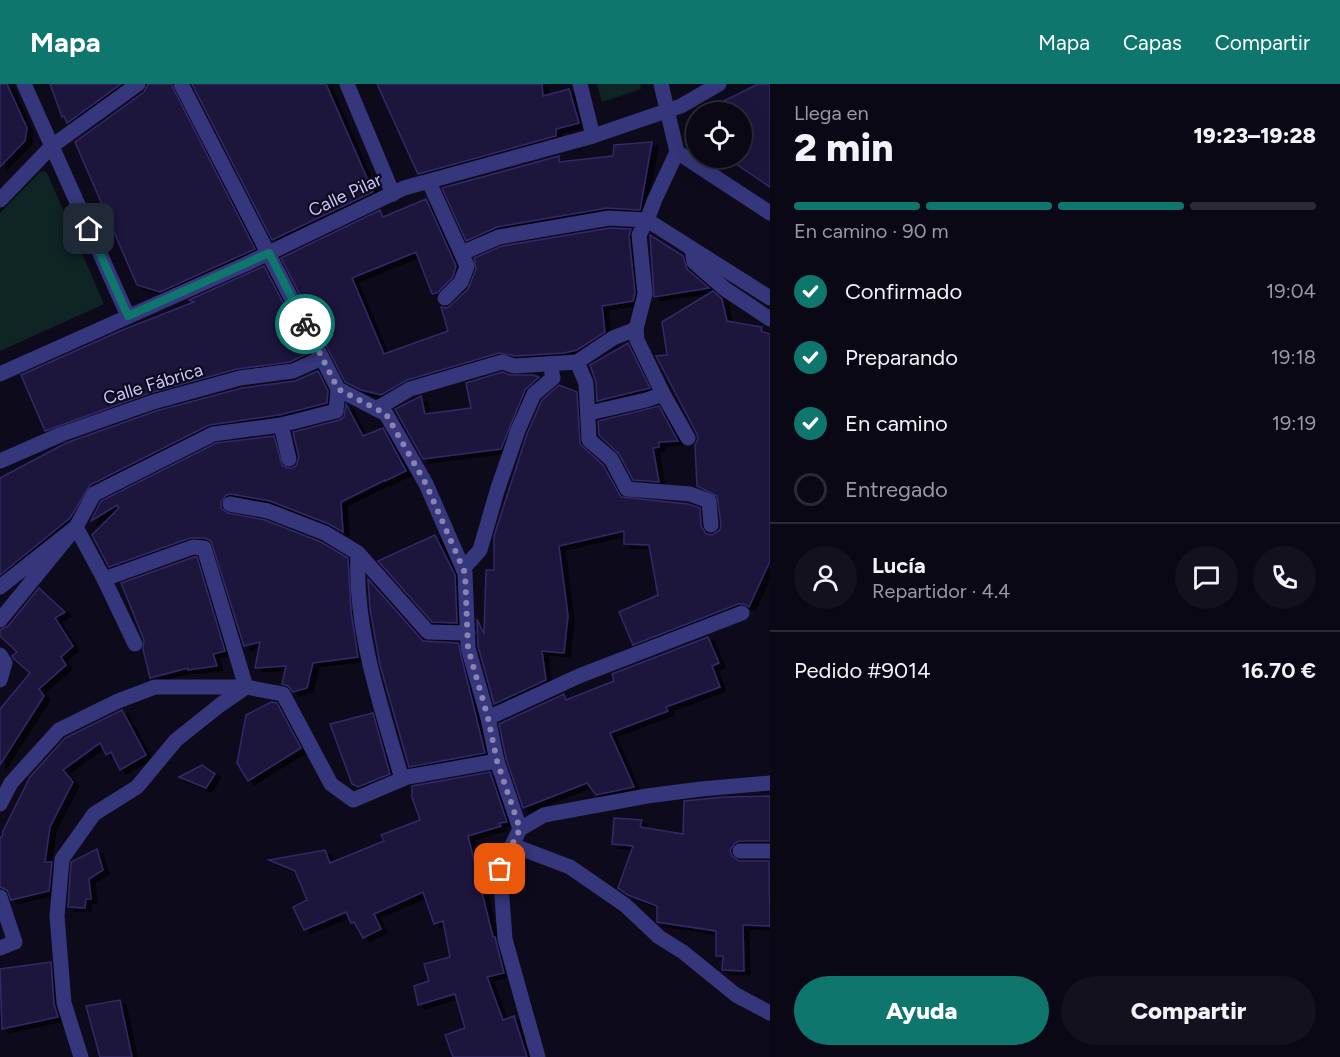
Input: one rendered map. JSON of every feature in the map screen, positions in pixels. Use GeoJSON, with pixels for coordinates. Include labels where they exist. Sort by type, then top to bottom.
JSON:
{"type":"FeatureCollection","features":[{"type":"Feature","properties":{"kind":"street"},"geometry":{"type":"LineString","coordinates":[[24,84],[128,316]]}},
{"type":"Feature","properties":{"kind":"street"},"geometry":{"type":"LineString","coordinates":[[0,200],[52,146],[138,84]]}},
{"type":"Feature","properties":{"kind":"street"},"geometry":{"type":"LineString","coordinates":[[0,620],[76,528],[94,494],[213,434],[281,424],[336,411],[338,389],[181,84]]}},
{"type":"Feature","properties":{"kind":"street"},"geometry":{"type":"LineString","coordinates":[[347,84],[393,194]]}},
{"type":"Feature","properties":{"kind":"street"},"geometry":{"type":"LineString","coordinates":[[580,84],[593,136]]}},
{"type":"Feature","properties":{"kind":"street"},"geometry":{"type":"LineString","coordinates":[[661,84],[677,152],[639,235],[645,294],[636,329],[637,340],[663,394],[688,438]]}},
{"type":"Feature","properties":{"kind":"street","name":"Calle Pilar"},"geometry":{"type":"LineString","coordinates":[[0,374],[269,253],[404,188],[593,136],[681,106],[718,84]]}},
{"type":"Feature","properties":{"kind":"street"},"geometry":{"type":"LineString","coordinates":[[677,152],[770,213]]}},
{"type":"Feature","properties":{"kind":"street"},"geometry":{"type":"LineString","coordinates":[[429,182],[467,266],[461,282],[445,298]]}},
{"type":"Feature","properties":{"kind":"street"},"geometry":{"type":"LineString","coordinates":[[462,253],[499,237],[609,218],[647,220],[770,298]]}},
{"type":"Feature","properties":{"kind":"street"},"geometry":{"type":"LineString","coordinates":[[692,249],[694,262],[725,290],[770,319]]}},
{"type":"Feature","properties":{"kind":"street"},"geometry":{"type":"LineString","coordinates":[[376,409],[410,389],[502,362],[514,366],[577,362],[613,338],[636,329]]}},
{"type":"Feature","properties":{"kind":"street","name":"Calle Fábrica"},"geometry":{"type":"LineString","coordinates":[[0,461],[62,434],[153,402],[240,378],[293,371],[322,358]]}},
{"type":"Feature","properties":{"kind":"street"},"geometry":{"type":"LineString","coordinates":[[577,362],[586,383],[589,440],[611,459],[627,489],[690,494],[709,501],[711,525]]}},
{"type":"Feature","properties":{"kind":"street"},"geometry":{"type":"LineString","coordinates":[[463,569],[480,550],[518,430],[534,394],[553,378],[550,364]]}},
{"type":"Feature","properties":{"kind":"street"},"geometry":{"type":"LineString","coordinates":[[338,389],[386,414],[426,484],[465,573],[468,648],[488,718],[497,761],[520,829]]}},
{"type":"Feature","properties":{"kind":"street"},"geometry":{"type":"LineString","coordinates":[[589,413],[663,394]]}},
{"type":"Feature","properties":{"kind":"street"},"geometry":{"type":"LineString","coordinates":[[281,424],[289,459]]}},
{"type":"Feature","properties":{"kind":"street"},"geometry":{"type":"LineString","coordinates":[[230,504],[268,511],[325,533],[358,553],[428,632],[468,633]]}},
{"type":"Feature","properties":{"kind":"street"},"geometry":{"type":"LineString","coordinates":[[76,528],[104,579],[135,644]]}},
{"type":"Feature","properties":{"kind":"street"},"geometry":{"type":"LineString","coordinates":[[0,587],[76,528]]}},
{"type":"Feature","properties":{"kind":"street"},"geometry":{"type":"LineString","coordinates":[[104,579],[193,547],[204,548],[246,687]]}},
{"type":"Feature","properties":{"kind":"street"},"geometry":{"type":"LineString","coordinates":[[358,553],[357,578],[370,668],[402,779]]}},
{"type":"Feature","properties":{"kind":"street"},"geometry":{"type":"LineString","coordinates":[[488,718],[579,676],[742,613]]}},
{"type":"Feature","properties":{"kind":"street"},"geometry":{"type":"LineString","coordinates":[[0,655],[5,663],[0,680]]}},
{"type":"Feature","properties":{"kind":"street"},"geometry":{"type":"LineString","coordinates":[[0,804],[11,783],[59,730],[118,701],[155,687],[246,687],[283,694],[331,784],[353,800],[407,777],[497,761]]}},
{"type":"Feature","properties":{"kind":"street"},"geometry":{"type":"LineString","coordinates":[[81,1057],[64,1004],[57,916],[62,859],[94,814],[137,787],[176,740],[246,687]]}},
{"type":"Feature","properties":{"kind":"street"},"geometry":{"type":"LineString","coordinates":[[538,1057],[505,939],[500,869],[520,829],[544,815],[636,798],[770,783]]}},
{"type":"Feature","properties":{"kind":"street"},"geometry":{"type":"LineString","coordinates":[[512,845],[570,867],[625,905],[659,937],[683,952],[736,995],[770,1013]]}},
{"type":"Feature","properties":{"kind":"street"},"geometry":{"type":"LineString","coordinates":[[740,851],[770,851]]}},
{"type":"Feature","properties":{"kind":"street"},"geometry":{"type":"LineString","coordinates":[[0,897],[15,942],[0,948]]}},
{"type":"Feature","properties":{"kind":"green space"},"geometry":{"type":"Polygon","coordinates":[[[597,84],[640,84],[641,89],[602,102],[597,84]]]}},
{"type":"Feature","properties":{"kind":"green space"},"geometry":{"type":"Polygon","coordinates":[[[40,172],[47,173],[104,304],[0,351],[0,213],[40,172]]]}},
{"type":"Feature","properties":{"kind":"building"},"geometry":{"type":"Polygon","coordinates":[[[0,84],[7,84],[27,128],[25,141],[0,167],[0,84]]]}},
{"type":"Feature","properties":{"kind":"building"},"geometry":{"type":"Polygon","coordinates":[[[50,84],[121,84],[67,123],[64,116],[62,117],[50,84]]]}},
{"type":"Feature","properties":{"kind":"building"},"geometry":{"type":"Polygon","coordinates":[[[148,84],[171,84],[255,249],[160,292],[137,285],[75,142],[144,92],[148,84]]]}},
{"type":"Feature","properties":{"kind":"building"},"geometry":{"type":"Polygon","coordinates":[[[192,84],[326,84],[373,192],[272,240],[192,84]]]}},
{"type":"Feature","properties":{"kind":"building"},"geometry":{"type":"Polygon","coordinates":[[[377,84],[542,84],[543,96],[569,89],[579,123],[556,129],[556,136],[418,174],[377,84]]]}},
{"type":"Feature","properties":{"kind":"building"},"geometry":{"type":"Polygon","coordinates":[[[758,84],[770,84],[770,187],[742,168],[752,168],[752,102],[722,102],[758,84]]]}},
{"type":"Feature","properties":{"kind":"building"},"geometry":{"type":"Polygon","coordinates":[[[652,142],[640,210],[607,208],[497,227],[466,241],[442,188],[559,156],[559,162],[613,156],[614,145],[652,142]]]}},
{"type":"Feature","properties":{"kind":"building"},"geometry":{"type":"Polygon","coordinates":[[[426,199],[456,266],[453,277],[437,293],[432,294],[416,252],[352,278],[384,354],[448,331],[441,307],[447,308],[468,289],[476,269],[474,258],[502,246],[610,228],[631,229],[629,236],[635,293],[633,301],[602,306],[605,332],[577,350],[515,356],[499,353],[407,380],[381,395],[361,390],[345,382],[281,258],[380,210],[383,217],[426,199]]]}},
{"type":"Feature","properties":{"kind":"building"},"geometry":{"type":"Polygon","coordinates":[[[650,235],[683,256],[687,269],[709,288],[654,297],[650,235]]]}},
{"type":"Feature","properties":{"kind":"building"},"geometry":{"type":"Polygon","coordinates":[[[264,266],[309,353],[290,362],[237,369],[150,393],[45,431],[21,375],[120,331],[194,302],[189,300],[264,266]]]}},
{"type":"Feature","properties":{"kind":"building"},"geometry":{"type":"Polygon","coordinates":[[[713,291],[722,299],[727,321],[762,327],[761,331],[770,334],[770,561],[749,607],[738,604],[633,645],[619,612],[658,595],[649,545],[624,544],[624,531],[559,546],[568,616],[564,653],[542,651],[546,680],[494,704],[478,646],[477,619],[484,634],[486,570],[494,570],[494,536],[527,434],[542,400],[559,385],[577,392],[580,444],[603,465],[621,497],[688,504],[700,508],[701,526],[706,534],[712,535],[720,530],[717,496],[697,486],[695,445],[698,439],[697,434],[656,356],[667,355],[662,322],[713,291]]]}},
{"type":"Feature","properties":{"kind":"building"},"geometry":{"type":"Polygon","coordinates":[[[628,343],[650,388],[597,401],[596,382],[590,365],[628,343]]]}},
{"type":"Feature","properties":{"kind":"building"},"geometry":{"type":"Polygon","coordinates":[[[318,371],[328,391],[327,403],[279,415],[209,425],[90,485],[70,518],[0,575],[0,478],[66,443],[156,411],[242,388],[295,381],[318,371]]]}},
{"type":"Feature","properties":{"kind":"building"},"geometry":{"type":"Polygon","coordinates":[[[502,372],[539,377],[525,390],[501,449],[423,459],[395,409],[421,396],[425,414],[471,408],[466,383],[502,372]]]}},
{"type":"Feature","properties":{"kind":"building"},"geometry":{"type":"Polygon","coordinates":[[[346,404],[363,436],[383,428],[406,471],[341,502],[343,532],[329,524],[270,501],[231,494],[226,495],[221,502],[221,508],[228,513],[265,520],[321,542],[348,558],[351,611],[358,657],[313,663],[307,688],[293,692],[288,686],[282,684],[286,666],[255,668],[260,642],[244,646],[211,541],[205,538],[190,538],[109,567],[92,535],[119,508],[117,505],[91,521],[101,501],[216,443],[274,436],[282,465],[292,468],[296,466],[299,457],[293,432],[339,420],[344,417],[346,404]]]}},
{"type":"Feature","properties":{"kind":"building"},"geometry":{"type":"Polygon","coordinates":[[[659,406],[678,441],[659,442],[659,447],[653,448],[659,482],[633,480],[619,454],[599,435],[598,421],[659,406]]]}},
{"type":"Feature","properties":{"kind":"building"},"geometry":{"type":"Polygon","coordinates":[[[435,535],[455,575],[457,623],[432,622],[378,561],[435,535]]]}},
{"type":"Feature","properties":{"kind":"building"},"geometry":{"type":"Polygon","coordinates":[[[197,557],[225,651],[213,654],[217,666],[188,670],[188,668],[150,678],[143,649],[144,640],[121,583],[197,557]]]}},
{"type":"Feature","properties":{"kind":"building"},"geometry":{"type":"Polygon","coordinates":[[[368,579],[423,641],[458,643],[485,753],[409,767],[380,665],[370,609],[368,579]]]}},
{"type":"Feature","properties":{"kind":"building"},"geometry":{"type":"Polygon","coordinates":[[[39,588],[65,612],[55,618],[73,646],[61,657],[66,665],[39,689],[44,696],[0,765],[0,709],[30,673],[14,659],[12,656],[17,652],[0,636],[0,630],[8,626],[39,588]]]}},
{"type":"Feature","properties":{"kind":"building"},"geometry":{"type":"Polygon","coordinates":[[[708,637],[719,663],[712,666],[720,687],[666,707],[668,711],[610,733],[634,787],[596,795],[587,783],[523,808],[506,758],[499,724],[564,694],[566,700],[614,681],[612,674],[708,637]]]}},
{"type":"Feature","properties":{"kind":"building"},"geometry":{"type":"Polygon","coordinates":[[[271,702],[277,703],[301,748],[248,781],[237,763],[246,715],[271,702]]]}},
{"type":"Feature","properties":{"kind":"building"},"geometry":{"type":"Polygon","coordinates":[[[122,710],[146,755],[120,770],[111,752],[106,755],[100,743],[63,770],[73,782],[50,827],[45,862],[52,862],[49,891],[11,900],[7,890],[0,887],[0,837],[30,777],[65,738],[122,710]]]}},
{"type":"Feature","properties":{"kind":"building"},"geometry":{"type":"Polygon","coordinates":[[[373,713],[390,774],[358,787],[352,784],[330,724],[373,713]]]}},
{"type":"Feature","properties":{"kind":"building"},"geometry":{"type":"Polygon","coordinates":[[[202,765],[215,774],[206,788],[179,777],[202,765]]]}},
{"type":"Feature","properties":{"kind":"building"},"geometry":{"type":"Polygon","coordinates":[[[490,772],[507,822],[468,836],[504,973],[487,977],[503,1020],[514,1016],[527,1057],[453,1057],[445,1035],[465,1028],[455,994],[418,1005],[414,986],[429,981],[424,964],[450,957],[443,921],[434,924],[423,892],[374,914],[381,929],[363,938],[354,922],[351,923],[346,912],[304,930],[293,907],[307,900],[295,871],[269,860],[325,850],[330,863],[384,841],[381,835],[420,820],[412,797],[412,786],[490,772]]]}},
{"type":"Feature","properties":{"kind":"building"},"geometry":{"type":"Polygon","coordinates":[[[770,796],[770,841],[739,841],[730,850],[732,856],[739,861],[769,861],[770,926],[743,925],[744,971],[722,970],[723,956],[716,956],[716,931],[657,922],[657,906],[628,895],[618,888],[633,846],[612,844],[614,818],[642,820],[640,827],[683,834],[684,801],[770,796]]]}},
{"type":"Feature","properties":{"kind":"building"},"geometry":{"type":"Polygon","coordinates":[[[97,849],[103,870],[89,879],[91,899],[86,899],[85,908],[68,907],[71,862],[97,849]]]}},
{"type":"Feature","properties":{"kind":"building"},"geometry":{"type":"Polygon","coordinates":[[[51,962],[54,1004],[58,1017],[2,1029],[0,969],[51,962]]]}},
{"type":"Feature","properties":{"kind":"building"},"geometry":{"type":"Polygon","coordinates":[[[120,1000],[132,1057],[100,1057],[86,1006],[120,1000]]]}},
{"type":"Feature","properties":{"kind":"way so far"},"geometry":{"type":"LineString","coordinates":[[305,324],[338,389],[386,414],[426,484],[465,573],[468,648],[488,718],[497,761],[520,829],[500,869]]}},
{"type":"Feature","properties":{"kind":"route"},"geometry":{"type":"LineString","coordinates":[[89,229],[128,316],[269,253],[305,324]]}}]}
